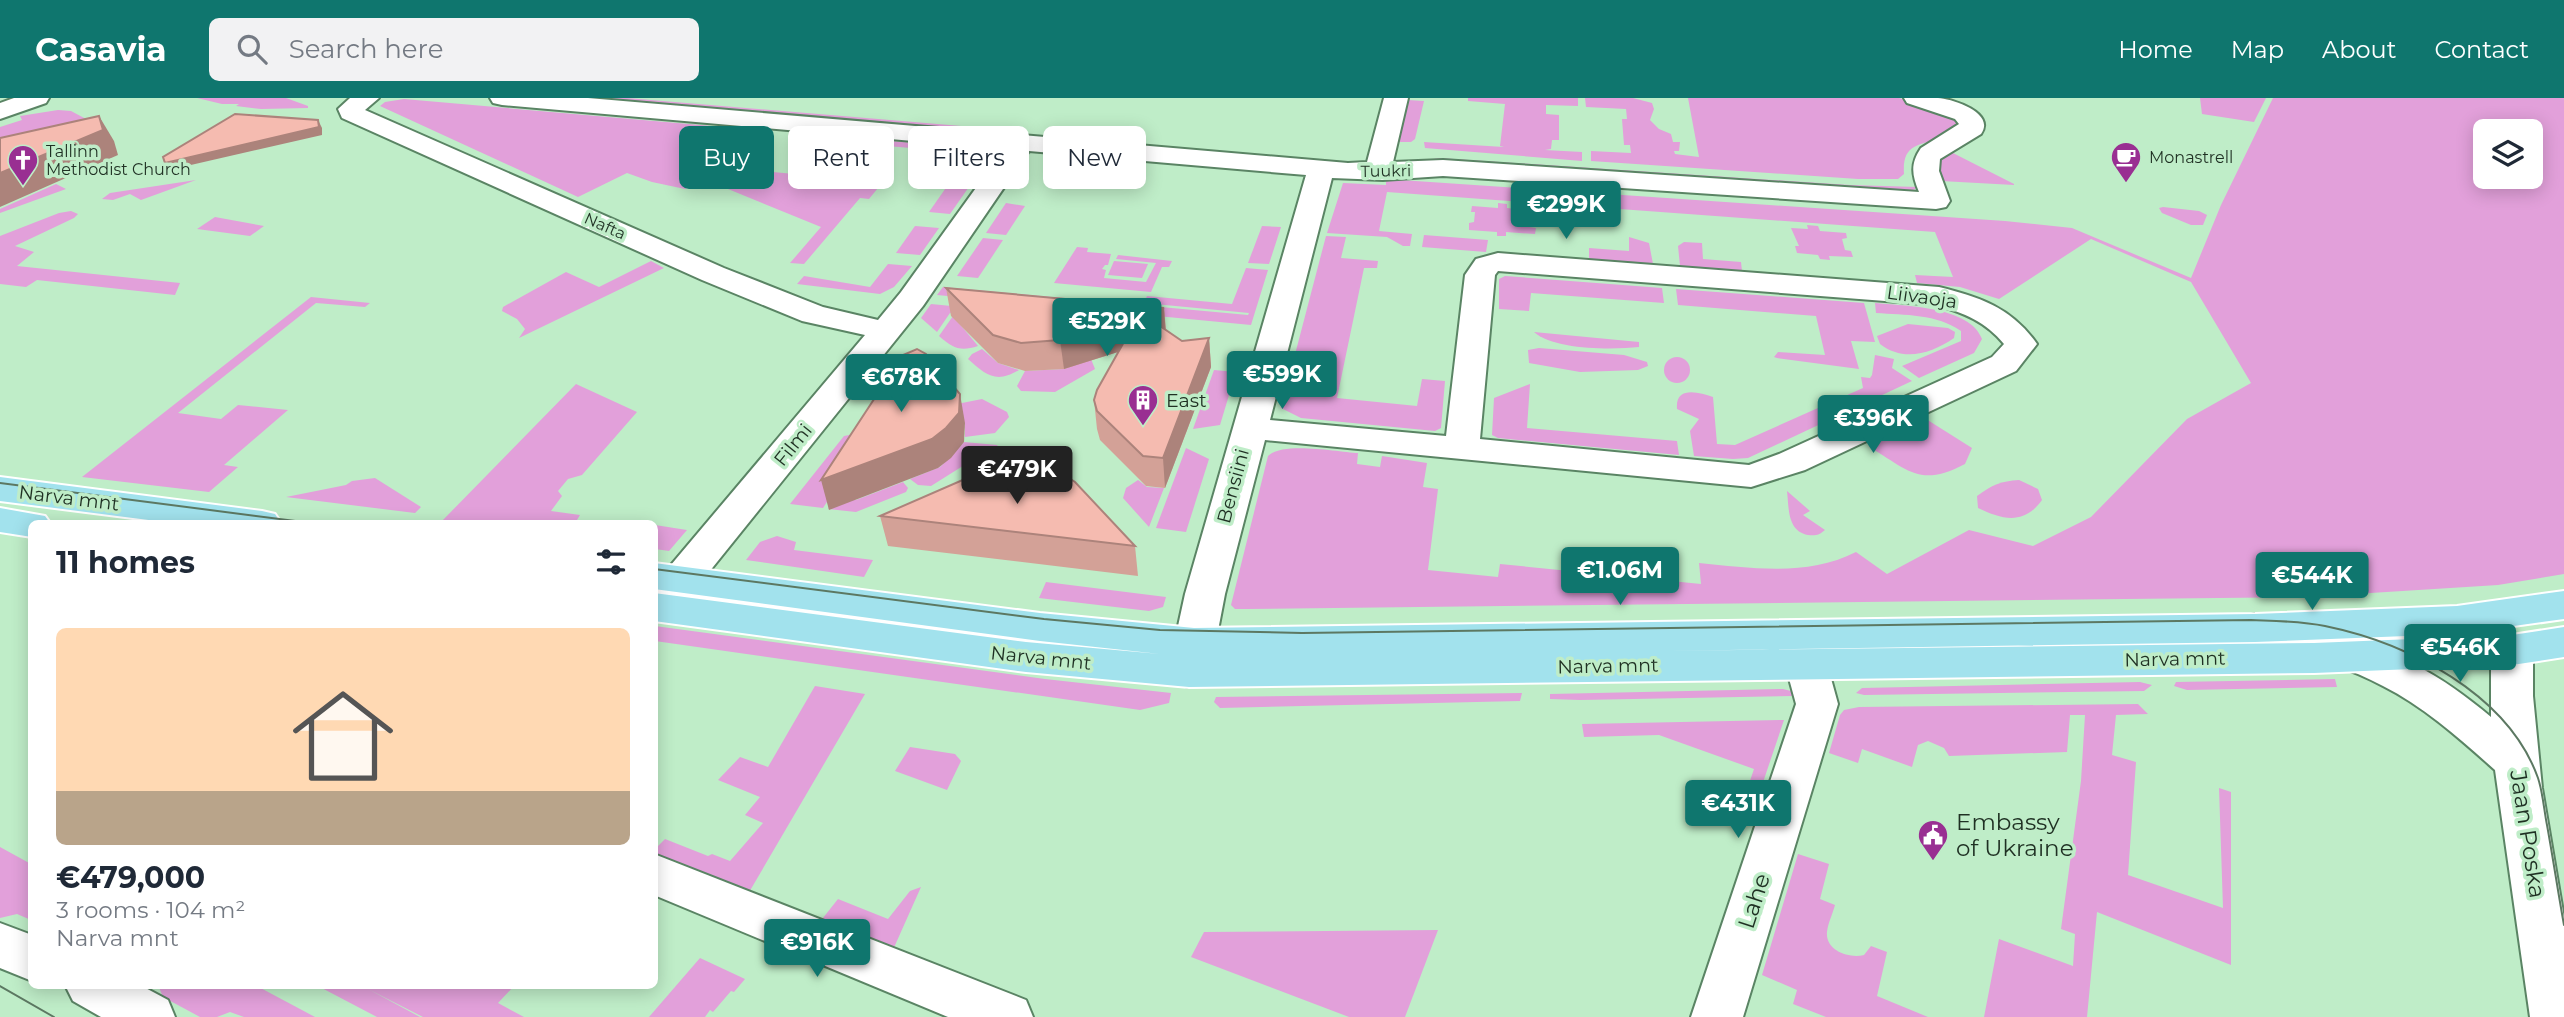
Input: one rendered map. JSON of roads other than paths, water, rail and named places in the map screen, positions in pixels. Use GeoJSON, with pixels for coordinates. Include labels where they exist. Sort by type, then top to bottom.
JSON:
{"type":"FeatureCollection","features":[{"type":"Feature","properties":{"kind":"main road","name":"Narva mnt"},"geometry":{"type":"LineString","coordinates":[[0,489],[239,520]]}},
{"type":"Feature","properties":{"kind":"main road","name":"Narva mnt"},"geometry":{"type":"LineString","coordinates":[[0,520],[28,524]]}},
{"type":"Feature","properties":{"kind":"main road","name":"Narva mnt"},"geometry":{"type":"LineString","coordinates":[[661,591],[1026,657],[1806,664],[2350,656],[2512,650],[2564,642]]}},
{"type":"Feature","properties":{"kind":"main road","name":"Narva mnt"},"geometry":{"type":"LineString","coordinates":[[1192,657],[2255,628],[2457,620],[2564,605]]}},
{"type":"Feature","properties":{"kind":"street"},"geometry":{"type":"LineString","coordinates":[[0,112],[37,98]]}},
{"type":"Feature","properties":{"kind":"street","name":"Nafta"},"geometry":{"type":"LineString","coordinates":[[367,98],[350,109],[351,113],[712,274],[813,314],[887,331]]}},
{"type":"Feature","properties":{"kind":"street","name":"Tuukri"},"geometry":{"type":"LineString","coordinates":[[502,98],[908,133]]}},
{"type":"Feature","properties":{"kind":"street"},"geometry":{"type":"LineString","coordinates":[[1383,172],[1379,160],[1396,98]]}},
{"type":"Feature","properties":{"kind":"street","name":"Tuukri"},"geometry":{"type":"LineString","coordinates":[[1029,144],[1321,169],[1383,172],[1443,168],[1936,201],[1924,167],[1926,160],[1930,154],[1972,130],[1972,122],[1964,114],[1916,98]]}},
{"type":"Feature","properties":{"kind":"street","name":"Bensiini"},"geometry":{"type":"LineString","coordinates":[[1192,657],[1249,428],[1321,169]]}},
{"type":"Feature","properties":{"kind":"street","name":"Filmi"},"geometry":{"type":"LineString","coordinates":[[661,591],[713,539],[887,331],[990,189]]}},
{"type":"Feature","properties":{"kind":"street","name":"Liivaoja"},"geometry":{"type":"LineString","coordinates":[[1249,428],[1462,449],[1751,476],[1792,461],[2004,364],[2021,344],[2009,328],[1994,315],[1968,303],[1939,296],[1498,262],[1486,265],[1480,275],[1462,449]]}},
{"type":"Feature","properties":{"kind":"street"},"geometry":{"type":"LineString","coordinates":[[2255,628],[2350,656],[2398,674],[2449,706],[2516,762]]}},
{"type":"Feature","properties":{"kind":"street","name":"Jaan Poska"},"geometry":{"type":"LineString","coordinates":[[2512,650],[2511,682],[2516,762],[2556,1017]]}},
{"type":"Feature","properties":{"kind":"street","name":"Lahe"},"geometry":{"type":"LineString","coordinates":[[1717,1017],[1817,704],[1806,664]]}},
{"type":"Feature","properties":{"kind":"street"},"geometry":{"type":"LineString","coordinates":[[658,876],[1007,1017]]}},
{"type":"Feature","properties":{"kind":"street"},"geometry":{"type":"LineString","coordinates":[[0,945],[28,957]]}},
{"type":"Feature","properties":{"kind":"street"},"geometry":{"type":"LineString","coordinates":[[101,989],[149,1017]]}},
{"type":"Feature","properties":{"kind":"tram line"},"geometry":{"type":"LineString","coordinates":[[0,483],[288,520]]}},
{"type":"Feature","properties":{"kind":"tram line"},"geometry":{"type":"LineString","coordinates":[[658,570],[1044,619],[1160,630],[1302,633],[2251,620],[2325,626],[2357,634],[2421,659],[2479,697],[2504,721],[2524,748],[2540,784],[2564,925]]}},
{"type":"Feature","properties":{"kind":"tram line"},"geometry":{"type":"LineString","coordinates":[[0,986],[54,1017]]}},
{"type":"Feature","properties":{"kind":"place","name":"Monastrell"},"geometry":{"type":"Point","coordinates":[2126,184]}},
{"type":"Feature","properties":{"kind":"place","name":"Tallinn Methodist Church"},"geometry":{"type":"Point","coordinates":[23,187]}},
{"type":"Feature","properties":{"kind":"place","name":"East"},"geometry":{"type":"Point","coordinates":[1143,427]}},
{"type":"Feature","properties":{"kind":"place","name":"Embassy of Ukraine"},"geometry":{"type":"Point","coordinates":[1933,862]}}]}
